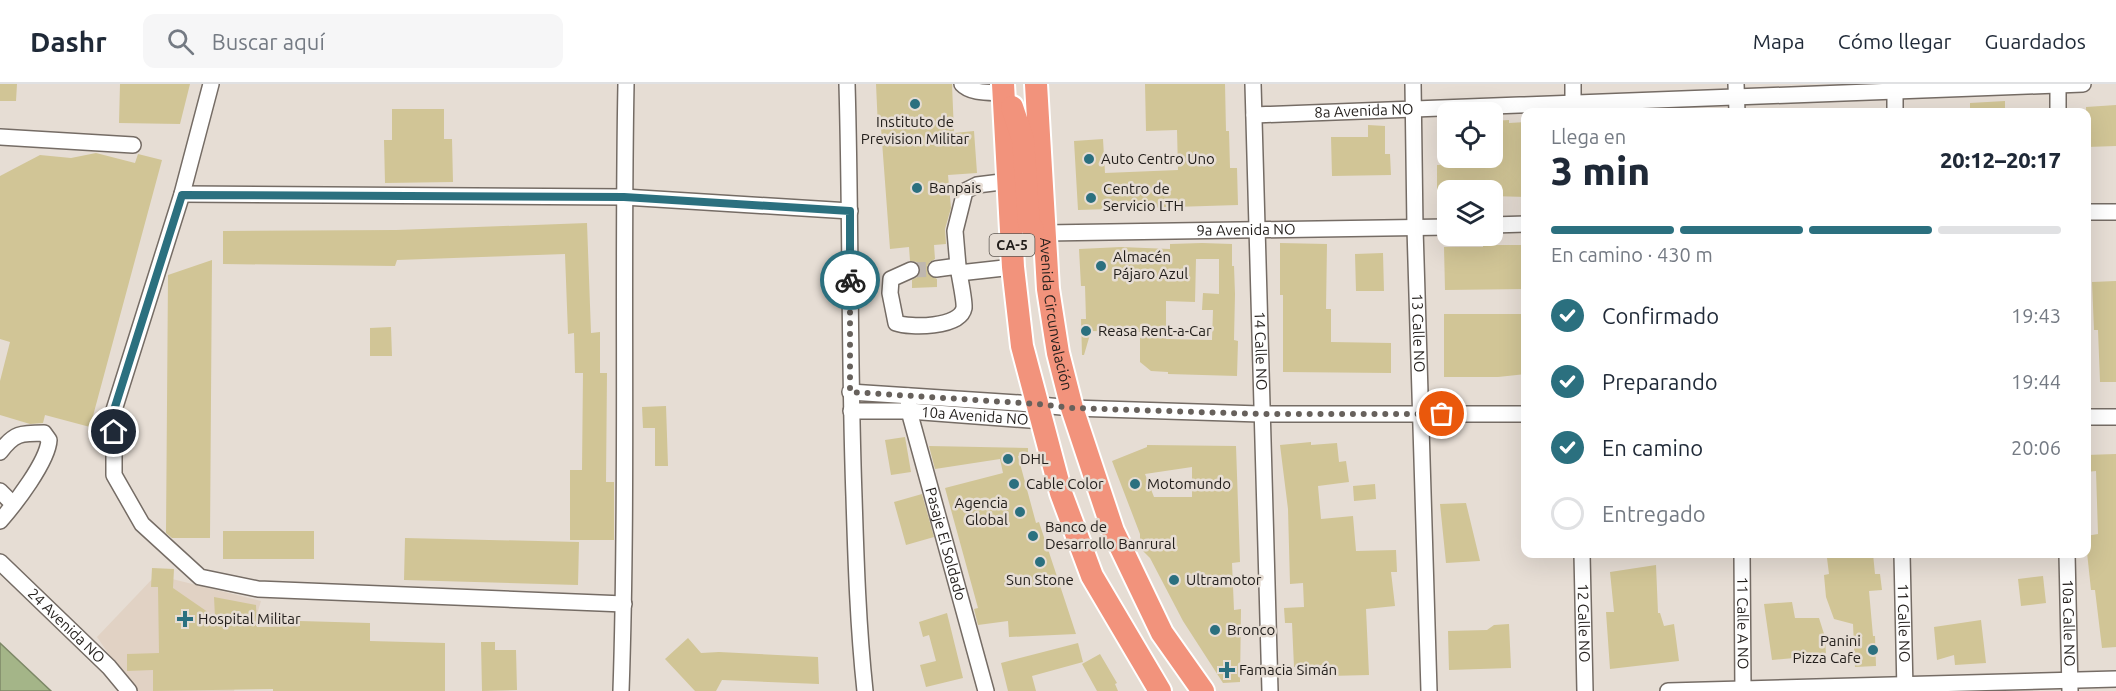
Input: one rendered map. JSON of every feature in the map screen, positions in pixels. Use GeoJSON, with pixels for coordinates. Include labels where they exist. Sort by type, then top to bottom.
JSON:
{"type":"FeatureCollection","features":[{"type":"Feature","properties":{"kind":"highway","name":"Avenida Circunvalación"},"geometry":{"type":"LineString","coordinates":[[1036,84],[1048,290],[1058,353],[1072,408],[1113,531],[1162,633],[1203,691]]}},
{"type":"Feature","properties":{"kind":"highway","name":"CA-5"},"geometry":{"type":"LineString","coordinates":[[1004,88],[1013,267],[1022,346],[1061,493],[1092,576],[1160,691]]}},
{"type":"Feature","properties":{"kind":"highway"},"geometry":{"type":"LineString","coordinates":[[1004,88],[1023,140],[1029,223],[1036,231],[1045,232]]}},
{"type":"Feature","properties":{"kind":"street"},"geometry":{"type":"LineString","coordinates":[[212,84],[182,195],[114,410],[114,475],[142,524],[200,577],[258,589],[624,604]]}},
{"type":"Feature","properties":{"kind":"street"},"geometry":{"type":"LineString","coordinates":[[621,691],[624,604],[626,84]]}},
{"type":"Feature","properties":{"kind":"street"},"geometry":{"type":"LineString","coordinates":[[847,84],[850,392],[858,615],[865,691]]}},
{"type":"Feature","properties":{"kind":"street"},"geometry":{"type":"LineString","coordinates":[[962,84],[972,91],[1004,88]]}},
{"type":"Feature","properties":{"kind":"street","name":"14 Calle NO"},"geometry":{"type":"LineString","coordinates":[[1253,84],[1260,414],[1270,691]]}},
{"type":"Feature","properties":{"kind":"street","name":"13 Calle NO"},"geometry":{"type":"LineString","coordinates":[[1413,84],[1414,228],[1422,414],[1429,691]]}},
{"type":"Feature","properties":{"kind":"street"},"geometry":{"type":"LineString","coordinates":[[1572,84],[1573,108]]}},
{"type":"Feature","properties":{"kind":"street"},"geometry":{"type":"LineString","coordinates":[[2058,84],[2058,108]]}},
{"type":"Feature","properties":{"kind":"street","name":"8a Avenida NO"},"geometry":{"type":"LineString","coordinates":[[1573,108],[1895,88],[2084,84]]}},
{"type":"Feature","properties":{"kind":"street"},"geometry":{"type":"LineString","coordinates":[[1895,88],[1895,108]]}},
{"type":"Feature","properties":{"kind":"street","name":"8a Avenida NO"},"geometry":{"type":"LineString","coordinates":[[1254,115],[1413,109],[1521,108]]}},
{"type":"Feature","properties":{"kind":"street"},"geometry":{"type":"LineString","coordinates":[[0,137],[133,145]]}},
{"type":"Feature","properties":{"kind":"street"},"geometry":{"type":"LineString","coordinates":[[911,270],[891,279],[890,293],[896,323],[907,327],[937,324],[954,320],[961,315],[964,308],[955,231],[965,191],[977,185],[1009,181]]}},
{"type":"Feature","properties":{"kind":"street"},"geometry":{"type":"LineString","coordinates":[[182,195],[624,197],[850,211]]}},
{"type":"Feature","properties":{"kind":"street"},"geometry":{"type":"LineString","coordinates":[[2091,212],[2116,212]]}},
{"type":"Feature","properties":{"kind":"street"},"geometry":{"type":"LineString","coordinates":[[1503,225],[1521,224]]}},
{"type":"Feature","properties":{"kind":"street","name":"9a Avenida NO"},"geometry":{"type":"LineString","coordinates":[[1045,232],[1437,227]]}},
{"type":"Feature","properties":{"kind":"street"},"geometry":{"type":"LineString","coordinates":[[936,269],[1013,267]]}},
{"type":"Feature","properties":{"kind":"street"},"geometry":{"type":"LineString","coordinates":[[850,392],[908,404]]}},
{"type":"Feature","properties":{"kind":"street"},"geometry":{"type":"LineString","coordinates":[[851,411],[908,404]]}},
{"type":"Feature","properties":{"kind":"street","name":"10a Avenida NO"},"geometry":{"type":"LineString","coordinates":[[908,404],[1040,412],[1072,408],[1260,414],[1521,414]]}},
{"type":"Feature","properties":{"kind":"street","name":"Pasaje El Soldado"},"geometry":{"type":"LineString","coordinates":[[908,404],[986,691]]}},
{"type":"Feature","properties":{"kind":"street"},"geometry":{"type":"LineString","coordinates":[[2091,417],[2116,417]]}},
{"type":"Feature","properties":{"kind":"street"},"geometry":{"type":"LineString","coordinates":[[0,452],[9,439],[26,433],[44,433],[49,440],[49,449],[14,504],[0,521]]}},
{"type":"Feature","properties":{"kind":"street"},"geometry":{"type":"LineString","coordinates":[[0,490],[14,504]]}},
{"type":"Feature","properties":{"kind":"street","name":"12 Calle NO"},"geometry":{"type":"LineString","coordinates":[[1582,558],[1585,691]]}},
{"type":"Feature","properties":{"kind":"street","name":"11 Calle A NO"},"geometry":{"type":"LineString","coordinates":[[1742,558],[1743,690]]}},
{"type":"Feature","properties":{"kind":"street","name":"11 Calle NO"},"geometry":{"type":"LineString","coordinates":[[1902,558],[1905,688]]}},
{"type":"Feature","properties":{"kind":"street","name":"10a Calle NO"},"geometry":{"type":"LineString","coordinates":[[2067,558],[2070,686]]}},
{"type":"Feature","properties":{"kind":"street","name":"24 Avenida NO"},"geometry":{"type":"LineString","coordinates":[[0,562],[109,667],[129,691]]}},
{"type":"Feature","properties":{"kind":"street"},"geometry":{"type":"LineString","coordinates":[[1668,691],[2070,686],[2116,679]]}},
{"type":"Feature","properties":{"kind":"shaded area","name":"Hospital Militar"},"geometry":{"type":"Polygon","coordinates":[[[156,575],[261,601],[234,691],[134,691],[97,637],[156,575]]]}},
{"type":"Feature","properties":{"kind":"shaded area"},"geometry":{"type":"Polygon","coordinates":[[[0,643],[51,691],[0,691],[0,643]]]}},
{"type":"Feature","properties":{"kind":"building"},"geometry":{"type":"Polygon","coordinates":[[[0,84],[17,84],[16,101],[0,101],[0,84]]]}},
{"type":"Feature","properties":{"kind":"building"},"geometry":{"type":"Polygon","coordinates":[[[120,84],[190,84],[180,124],[119,123],[120,84]]]}},
{"type":"Feature","properties":{"kind":"building","name":"Banpais"},"geometry":{"type":"Polygon","coordinates":[[[876,84],[952,84],[954,133],[974,131],[977,173],[948,175],[951,208],[945,229],[946,244],[934,245],[935,259],[927,266],[928,274],[937,279],[937,287],[912,288],[912,280],[919,276],[921,270],[917,262],[910,261],[909,247],[890,249],[876,84]]]}},
{"type":"Feature","properties":{"kind":"building"},"geometry":{"type":"Polygon","coordinates":[[[1145,84],[1225,84],[1226,131],[1229,131],[1230,168],[1237,168],[1238,205],[1078,210],[1074,141],[1103,139],[1105,173],[1178,170],[1177,130],[1146,131],[1145,84]]]}},
{"type":"Feature","properties":{"kind":"building"},"geometry":{"type":"Polygon","coordinates":[[[2005,101],[2005,108],[1970,108],[1970,103],[2005,101]]]}},
{"type":"Feature","properties":{"kind":"building"},"geometry":{"type":"Polygon","coordinates":[[[2116,105],[2116,146],[2091,147],[2091,108],[2086,107],[2116,105]]]}},
{"type":"Feature","properties":{"kind":"building"},"geometry":{"type":"Polygon","coordinates":[[[392,109],[444,109],[444,139],[452,139],[453,182],[385,183],[384,140],[392,140],[392,109]]]}},
{"type":"Feature","properties":{"kind":"building"},"geometry":{"type":"Polygon","coordinates":[[[1503,120],[1509,120],[1509,123],[1521,122],[1521,197],[1503,196],[1503,180],[1437,180],[1437,168],[1503,168],[1503,120]]]}},
{"type":"Feature","properties":{"kind":"building"},"geometry":{"type":"Polygon","coordinates":[[[1368,125],[1385,126],[1385,154],[1390,154],[1391,175],[1332,176],[1331,137],[1368,137],[1368,125]]]}},
{"type":"Feature","properties":{"kind":"building"},"geometry":{"type":"Polygon","coordinates":[[[96,153],[135,163],[138,154],[162,160],[90,427],[45,415],[43,423],[30,424],[0,415],[0,381],[10,342],[0,339],[0,176],[40,155],[71,158],[96,153]]]}},
{"type":"Feature","properties":{"kind":"building"},"geometry":{"type":"Polygon","coordinates":[[[587,223],[591,333],[600,332],[600,373],[607,373],[606,482],[614,482],[614,540],[570,540],[570,470],[582,470],[583,373],[575,373],[574,333],[568,334],[565,254],[397,260],[395,266],[223,264],[223,231],[396,230],[587,223]]]}},
{"type":"Feature","properties":{"kind":"building"},"geometry":{"type":"Polygon","coordinates":[[[1280,243],[1327,244],[1326,309],[1331,309],[1331,342],[1391,343],[1391,373],[1283,372],[1280,243]]]}},
{"type":"Feature","properties":{"kind":"building"},"geometry":{"type":"Polygon","coordinates":[[[1170,244],[1232,244],[1235,294],[1234,340],[1238,341],[1237,376],[1168,374],[1168,372],[1151,371],[1140,362],[1140,332],[1091,331],[1084,355],[1082,355],[1081,319],[1086,319],[1085,286],[1081,286],[1079,249],[1121,247],[1170,249],[1170,244]],[[1196,259],[1195,302],[1166,301],[1166,339],[1212,340],[1213,310],[1202,310],[1203,293],[1219,294],[1219,259],[1196,259]]]}},
{"type":"Feature","properties":{"kind":"building"},"geometry":{"type":"Polygon","coordinates":[[[1521,245],[1521,289],[1445,290],[1444,247],[1521,245]]]}},
{"type":"Feature","properties":{"kind":"building"},"geometry":{"type":"Polygon","coordinates":[[[1383,253],[1384,291],[1356,291],[1355,254],[1383,253]]]}},
{"type":"Feature","properties":{"kind":"building"},"geometry":{"type":"Polygon","coordinates":[[[212,260],[210,538],[172,538],[166,533],[168,275],[212,260]]]}},
{"type":"Feature","properties":{"kind":"building"},"geometry":{"type":"Polygon","coordinates":[[[2116,281],[2116,382],[2100,382],[2098,330],[2094,330],[2092,282],[2116,281]]]}},
{"type":"Feature","properties":{"kind":"building"},"geometry":{"type":"Polygon","coordinates":[[[1444,314],[1521,314],[1521,375],[1444,377],[1444,314]]]}},
{"type":"Feature","properties":{"kind":"building"},"geometry":{"type":"Polygon","coordinates":[[[391,327],[392,356],[370,356],[370,328],[391,327]]]}},
{"type":"Feature","properties":{"kind":"building"},"geometry":{"type":"Polygon","coordinates":[[[666,406],[668,466],[655,466],[655,428],[643,428],[642,407],[666,406]]]}},
{"type":"Feature","properties":{"kind":"building"},"geometry":{"type":"Polygon","coordinates":[[[905,437],[911,472],[891,475],[885,440],[905,437]]]}},
{"type":"Feature","properties":{"kind":"building"},"geometry":{"type":"Polygon","coordinates":[[[1311,442],[1311,445],[1337,443],[1339,462],[1346,461],[1349,482],[1318,486],[1321,519],[1353,516],[1356,551],[1396,550],[1397,572],[1391,572],[1395,606],[1366,609],[1369,675],[1329,676],[1329,665],[1294,667],[1292,623],[1285,623],[1284,608],[1304,607],[1303,583],[1290,584],[1288,509],[1280,445],[1311,442]]]}},
{"type":"Feature","properties":{"kind":"building"},"geometry":{"type":"Polygon","coordinates":[[[1147,445],[1236,446],[1240,562],[1232,563],[1234,610],[1241,609],[1240,682],[1223,683],[1183,621],[1150,558],[1140,548],[1140,534],[1112,461],[1147,447],[1147,445]],[[1192,467],[1145,474],[1154,497],[1192,497],[1192,467]]]}},
{"type":"Feature","properties":{"kind":"building"},"geometry":{"type":"Polygon","coordinates":[[[929,446],[1028,448],[1028,454],[1018,456],[1036,523],[1039,522],[1076,634],[1009,637],[1008,621],[978,625],[974,609],[978,608],[945,488],[1003,473],[1000,459],[935,469],[929,446]]]}},
{"type":"Feature","properties":{"kind":"building"},"geometry":{"type":"Polygon","coordinates":[[[2116,454],[2116,647],[2102,648],[2095,590],[2091,590],[2088,558],[2091,558],[2091,535],[2098,534],[2096,471],[2091,472],[2091,455],[2116,454]]]}},
{"type":"Feature","properties":{"kind":"building"},"geometry":{"type":"Polygon","coordinates":[[[1375,484],[1376,499],[1354,501],[1353,486],[1375,484]]]}},
{"type":"Feature","properties":{"kind":"building"},"geometry":{"type":"Polygon","coordinates":[[[922,494],[934,537],[906,545],[894,502],[922,494]]]}},
{"type":"Feature","properties":{"kind":"building"},"geometry":{"type":"Polygon","coordinates":[[[1466,503],[1480,561],[1446,563],[1440,504],[1466,503]]]}},
{"type":"Feature","properties":{"kind":"building"},"geometry":{"type":"Polygon","coordinates":[[[223,531],[314,531],[314,559],[223,559],[223,531]]]}},
{"type":"Feature","properties":{"kind":"building"},"geometry":{"type":"Polygon","coordinates":[[[405,538],[579,542],[578,585],[404,580],[405,538]]]}},
{"type":"Feature","properties":{"kind":"building"},"geometry":{"type":"Polygon","coordinates":[[[1827,558],[1873,558],[1875,574],[1880,574],[1882,590],[1869,591],[1876,666],[1855,667],[1853,624],[1834,619],[1826,597],[1824,575],[1829,574],[1827,558]]]}},
{"type":"Feature","properties":{"kind":"building"},"geometry":{"type":"Polygon","coordinates":[[[1656,565],[1658,613],[1660,613],[1664,626],[1674,624],[1679,661],[1610,669],[1606,612],[1614,612],[1610,572],[1656,565]]]}},
{"type":"Feature","properties":{"kind":"building"},"geometry":{"type":"Polygon","coordinates":[[[152,568],[174,569],[173,588],[215,617],[214,597],[256,605],[257,627],[300,626],[300,621],[370,623],[370,641],[445,643],[445,691],[273,691],[273,689],[153,691],[153,670],[127,671],[127,654],[159,653],[158,587],[151,587],[152,568]]]}},
{"type":"Feature","properties":{"kind":"building"},"geometry":{"type":"Polygon","coordinates":[[[2043,576],[2046,603],[2021,606],[2018,579],[2043,576]]]}},
{"type":"Feature","properties":{"kind":"building"},"geometry":{"type":"Polygon","coordinates":[[[1792,602],[1795,618],[1819,618],[1825,637],[1826,655],[1772,660],[1764,604],[1792,602]]]}},
{"type":"Feature","properties":{"kind":"building"},"geometry":{"type":"Polygon","coordinates":[[[947,613],[963,678],[926,687],[920,665],[936,661],[929,635],[923,637],[919,622],[947,613]]]}},
{"type":"Feature","properties":{"kind":"building"},"geometry":{"type":"Polygon","coordinates":[[[1981,620],[1986,663],[1955,665],[1954,655],[1937,660],[1934,627],[1981,620]]]}},
{"type":"Feature","properties":{"kind":"building"},"geometry":{"type":"Polygon","coordinates":[[[1509,624],[1511,668],[1449,670],[1448,631],[1487,630],[1494,625],[1509,624]]]}},
{"type":"Feature","properties":{"kind":"building"},"geometry":{"type":"Polygon","coordinates":[[[688,638],[701,653],[818,657],[819,684],[722,680],[716,691],[695,691],[665,659],[688,638]]]}},
{"type":"Feature","properties":{"kind":"building"},"geometry":{"type":"Polygon","coordinates":[[[481,642],[495,642],[495,650],[516,650],[517,690],[482,691],[481,642]]]}},
{"type":"Feature","properties":{"kind":"building"},"geometry":{"type":"Polygon","coordinates":[[[1078,643],[1083,662],[1032,676],[1036,691],[1008,691],[1001,663],[1078,643]]]}},
{"type":"Feature","properties":{"kind":"building"},"geometry":{"type":"Polygon","coordinates":[[[1100,654],[1117,683],[1115,684],[1118,691],[1097,691],[1082,664],[1100,654]]]}},
{"type":"Feature","properties":{"kind":"tunnel"},"geometry":{"type":"LineString","coordinates":[[911,270],[936,269]]}},
{"type":"Feature","properties":{"kind":"way so far"},"geometry":{"type":"LineString","coordinates":[[850,280],[850,392],[1072,408],[1260,414],[1442,414]]}},
{"type":"Feature","properties":{"kind":"place","name":"Instituto de Prevision Militar"},"geometry":{"type":"Point","coordinates":[915,104]}},
{"type":"Feature","properties":{"kind":"place","name":"Auto Centro Uno"},"geometry":{"type":"Point","coordinates":[1089,159]}},
{"type":"Feature","properties":{"kind":"place","name":"Banpais"},"geometry":{"type":"Point","coordinates":[917,188]}},
{"type":"Feature","properties":{"kind":"place","name":"Centro de Servicio LTH"},"geometry":{"type":"Point","coordinates":[1091,198]}},
{"type":"Feature","properties":{"kind":"place","name":"Almacén Pájaro Azul"},"geometry":{"type":"Point","coordinates":[1101,266]}},
{"type":"Feature","properties":{"kind":"place","name":"Reasa Rent-a-Car"},"geometry":{"type":"Point","coordinates":[1086,331]}},
{"type":"Feature","properties":{"kind":"place","name":"DHL"},"geometry":{"type":"Point","coordinates":[1008,459]}},
{"type":"Feature","properties":{"kind":"place","name":"Cable Color"},"geometry":{"type":"Point","coordinates":[1014,484]}},
{"type":"Feature","properties":{"kind":"place","name":"Motomundo"},"geometry":{"type":"Point","coordinates":[1135,484]}},
{"type":"Feature","properties":{"kind":"place","name":"Agencia Global"},"geometry":{"type":"Point","coordinates":[1020,512]}},
{"type":"Feature","properties":{"kind":"place","name":"Banco de Desarrollo Banrural"},"geometry":{"type":"Point","coordinates":[1033,536]}},
{"type":"Feature","properties":{"kind":"place","name":"Sun Stone"},"geometry":{"type":"Point","coordinates":[1040,562]}},
{"type":"Feature","properties":{"kind":"place","name":"Ultramotor"},"geometry":{"type":"Point","coordinates":[1174,580]}},
{"type":"Feature","properties":{"kind":"place","name":"Hospital Militar"},"geometry":{"type":"Point","coordinates":[185,619]}},
{"type":"Feature","properties":{"kind":"place","name":"Bronco"},"geometry":{"type":"Point","coordinates":[1215,630]}},
{"type":"Feature","properties":{"kind":"place","name":"Panini Pizza Cafe"},"geometry":{"type":"Point","coordinates":[1873,650]}},
{"type":"Feature","properties":{"kind":"place","name":"Famacia Simán"},"geometry":{"type":"Point","coordinates":[1227,670]}},
{"type":"Feature","properties":{"kind":"route"},"geometry":{"type":"LineString","coordinates":[[114,432],[114,410],[182,195],[624,197],[850,211],[850,280]]}}]}
